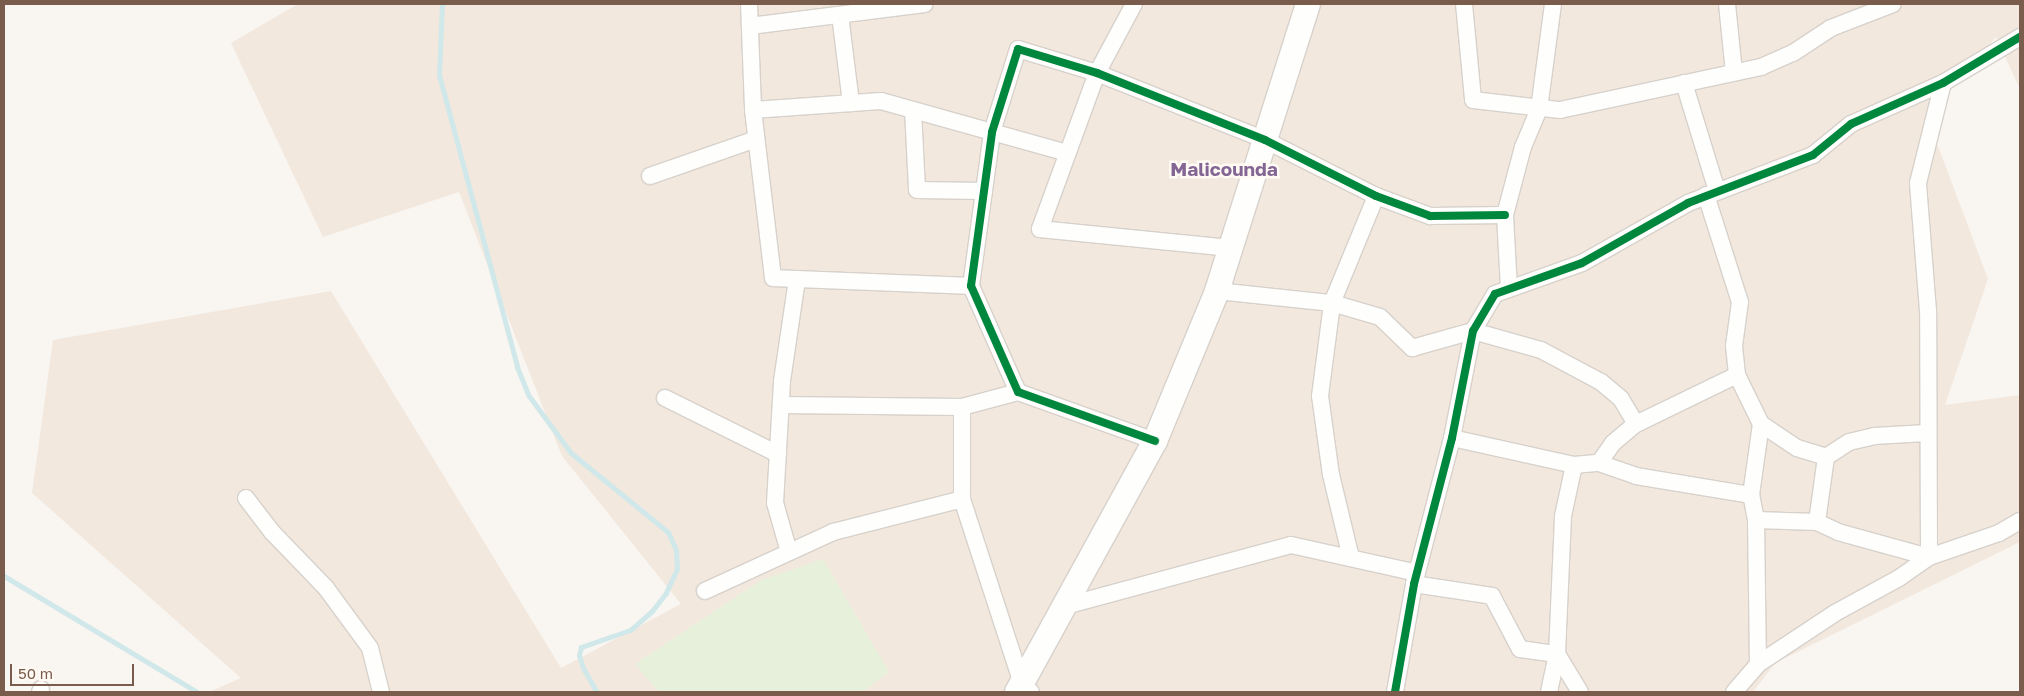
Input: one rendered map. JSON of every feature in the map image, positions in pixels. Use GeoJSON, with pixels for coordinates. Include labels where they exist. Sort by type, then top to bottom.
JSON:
{"type":"FeatureCollection","features":[{"type":"Feature","properties":{"kind":"main road"},"geometry":{"type":"LineString","coordinates":[[1023,690],[1065,606],[1155,440],[1217,290],[1308,4]]}},
{"type":"Feature","properties":{"kind":"street"},"geometry":{"type":"LineString","coordinates":[[750,4],[753,110],[773,278],[971,286]]}},
{"type":"Feature","properties":{"kind":"street"},"geometry":{"type":"LineString","coordinates":[[750,26],[925,4]]}},
{"type":"Feature","properties":{"kind":"street"},"geometry":{"type":"LineString","coordinates":[[1134,4],[1097,72],[1040,229],[1230,248]]}},
{"type":"Feature","properties":{"kind":"street"},"geometry":{"type":"LineString","coordinates":[[1464,4],[1472,100],[1560,110],[1761,67],[1793,53],[1831,28],[1893,4]]}},
{"type":"Feature","properties":{"kind":"street"},"geometry":{"type":"LineString","coordinates":[[1509,289],[1505,215],[1523,147],[1539,109],[1553,4]]}},
{"type":"Feature","properties":{"kind":"street"},"geometry":{"type":"LineString","coordinates":[[1726,4],[1734,73]]}},
{"type":"Feature","properties":{"kind":"street"},"geometry":{"type":"LineString","coordinates":[[840,15],[851,103]]}},
{"type":"Feature","properties":{"kind":"street"},"geometry":{"type":"LineString","coordinates":[[1395,692],[1416,578],[1452,438],[1473,331],[1495,294],[1582,263],[1711,193],[1813,155],[1851,124],[1944,83],[2020,37]]}},
{"type":"Feature","properties":{"kind":"street"},"geometry":{"type":"LineString","coordinates":[[1018,392],[971,286],[992,132],[1018,49],[1097,72],[1265,140],[1376,196],[1430,216],[1505,215]]}},
{"type":"Feature","properties":{"kind":"street"},"geometry":{"type":"LineString","coordinates":[[1684,83],[1740,302],[1734,346],[1737,376],[1761,424],[1797,448],[1826,457]]}},
{"type":"Feature","properties":{"kind":"street"},"geometry":{"type":"LineString","coordinates":[[1929,557],[1928,311],[1918,183],[1944,83]]}},
{"type":"Feature","properties":{"kind":"street"},"geometry":{"type":"LineString","coordinates":[[753,110],[880,101],[1067,153]]}},
{"type":"Feature","properties":{"kind":"street"},"geometry":{"type":"LineString","coordinates":[[913,110],[914,166],[918,190],[984,191]]}},
{"type":"Feature","properties":{"kind":"street"},"geometry":{"type":"LineString","coordinates":[[650,176],[756,139]]}},
{"type":"Feature","properties":{"kind":"street"},"geometry":{"type":"LineString","coordinates":[[1351,558],[1331,474],[1320,396],[1332,303],[1376,196]]}},
{"type":"Feature","properties":{"kind":"street"},"geometry":{"type":"LineString","coordinates":[[789,552],[775,503],[781,405],[797,278]]}},
{"type":"Feature","properties":{"kind":"street"},"geometry":{"type":"LineString","coordinates":[[1217,290],[1332,303],[1380,318],[1412,348],[1473,331],[1542,350],[1601,382],[1621,399],[1636,424]]}},
{"type":"Feature","properties":{"kind":"street"},"geometry":{"type":"LineString","coordinates":[[1599,462],[1613,444],[1636,424],[1737,376]]}},
{"type":"Feature","properties":{"kind":"street"},"geometry":{"type":"LineString","coordinates":[[781,405],[962,407],[1018,392],[1155,440]]}},
{"type":"Feature","properties":{"kind":"street"},"geometry":{"type":"LineString","coordinates":[[665,398],[778,454]]}},
{"type":"Feature","properties":{"kind":"street"},"geometry":{"type":"LineString","coordinates":[[962,407],[962,499],[1023,690]]}},
{"type":"Feature","properties":{"kind":"street"},"geometry":{"type":"LineString","coordinates":[[1758,664],[1756,520],[1751,495],[1761,424]]}},
{"type":"Feature","properties":{"kind":"street"},"geometry":{"type":"LineString","coordinates":[[1817,522],[1826,457],[1849,442],[1874,436],[1927,433]]}},
{"type":"Feature","properties":{"kind":"street"},"geometry":{"type":"LineString","coordinates":[[1452,438],[1574,465],[1599,462],[1636,476],[1751,495]]}},
{"type":"Feature","properties":{"kind":"street"},"geometry":{"type":"LineString","coordinates":[[1549,692],[1557,654],[1563,516],[1574,465]]}},
{"type":"Feature","properties":{"kind":"street"},"geometry":{"type":"LineString","coordinates":[[246,498],[272,532],[326,588],[370,648],[381,692]]}},
{"type":"Feature","properties":{"kind":"street"},"geometry":{"type":"LineString","coordinates":[[705,591],[833,532],[962,499]]}},
{"type":"Feature","properties":{"kind":"street"},"geometry":{"type":"LineString","coordinates":[[1756,520],[1817,522],[1838,532],[1929,557]]}},
{"type":"Feature","properties":{"kind":"street"},"geometry":{"type":"LineString","coordinates":[[1734,692],[1758,664],[1835,612],[1899,578],[1929,557],[1999,533],[2020,521]]}},
{"type":"Feature","properties":{"kind":"street"},"geometry":{"type":"LineString","coordinates":[[1065,606],[1291,545],[1351,558],[1416,578],[1492,596],[1520,649],[1557,654]]}},
{"type":"Feature","properties":{"kind":"street"},"geometry":{"type":"LineString","coordinates":[[1557,654],[1580,692]]}},
{"type":"Feature","properties":{"kind":"shaded area"},"geometry":{"type":"Polygon","coordinates":[[[298,4],[2020,4],[2020,89],[1996,37],[1927,117],[1988,279],[1945,405],[2020,395],[2020,542],[1775,663],[1753,692],[209,692],[241,678],[32,493],[53,340],[331,291],[561,668],[681,604],[562,456],[459,192],[323,237],[231,43],[298,4]]]}},
{"type":"Feature","properties":{"kind":"green space"},"geometry":{"type":"Polygon","coordinates":[[[823,559],[889,672],[862,692],[659,692],[635,664],[761,580],[823,559]]]}},
{"type":"Feature","properties":{"kind":"waterway"},"geometry":{"type":"LineString","coordinates":[[442,4],[439,75],[517,367],[529,396],[571,453],[668,532],[676,550],[677,569],[666,593],[652,611],[630,630],[581,647],[579,655],[583,668],[597,692]]}},
{"type":"Feature","properties":{"kind":"waterway"},"geometry":{"type":"LineString","coordinates":[[4,576],[197,692]]}},
{"type":"Feature","properties":{"kind":"cycle path"},"geometry":{"type":"LineString","coordinates":[[1395,692],[1414,584],[1452,438],[1473,331],[1495,294],[1582,263],[1688,203],[1813,155],[1851,124],[1943,83],[2020,37]]}},
{"type":"Feature","properties":{"kind":"cycle path"},"geometry":{"type":"LineString","coordinates":[[1155,441],[1018,392],[971,286],[992,132],[1018,49],[1097,73],[1265,140],[1376,196],[1430,216],[1505,215]]}},
{"type":"Feature","properties":{"kind":"district","name":"Malicounda"},"geometry":{"type":"Point","coordinates":[1224,169]}}]}
